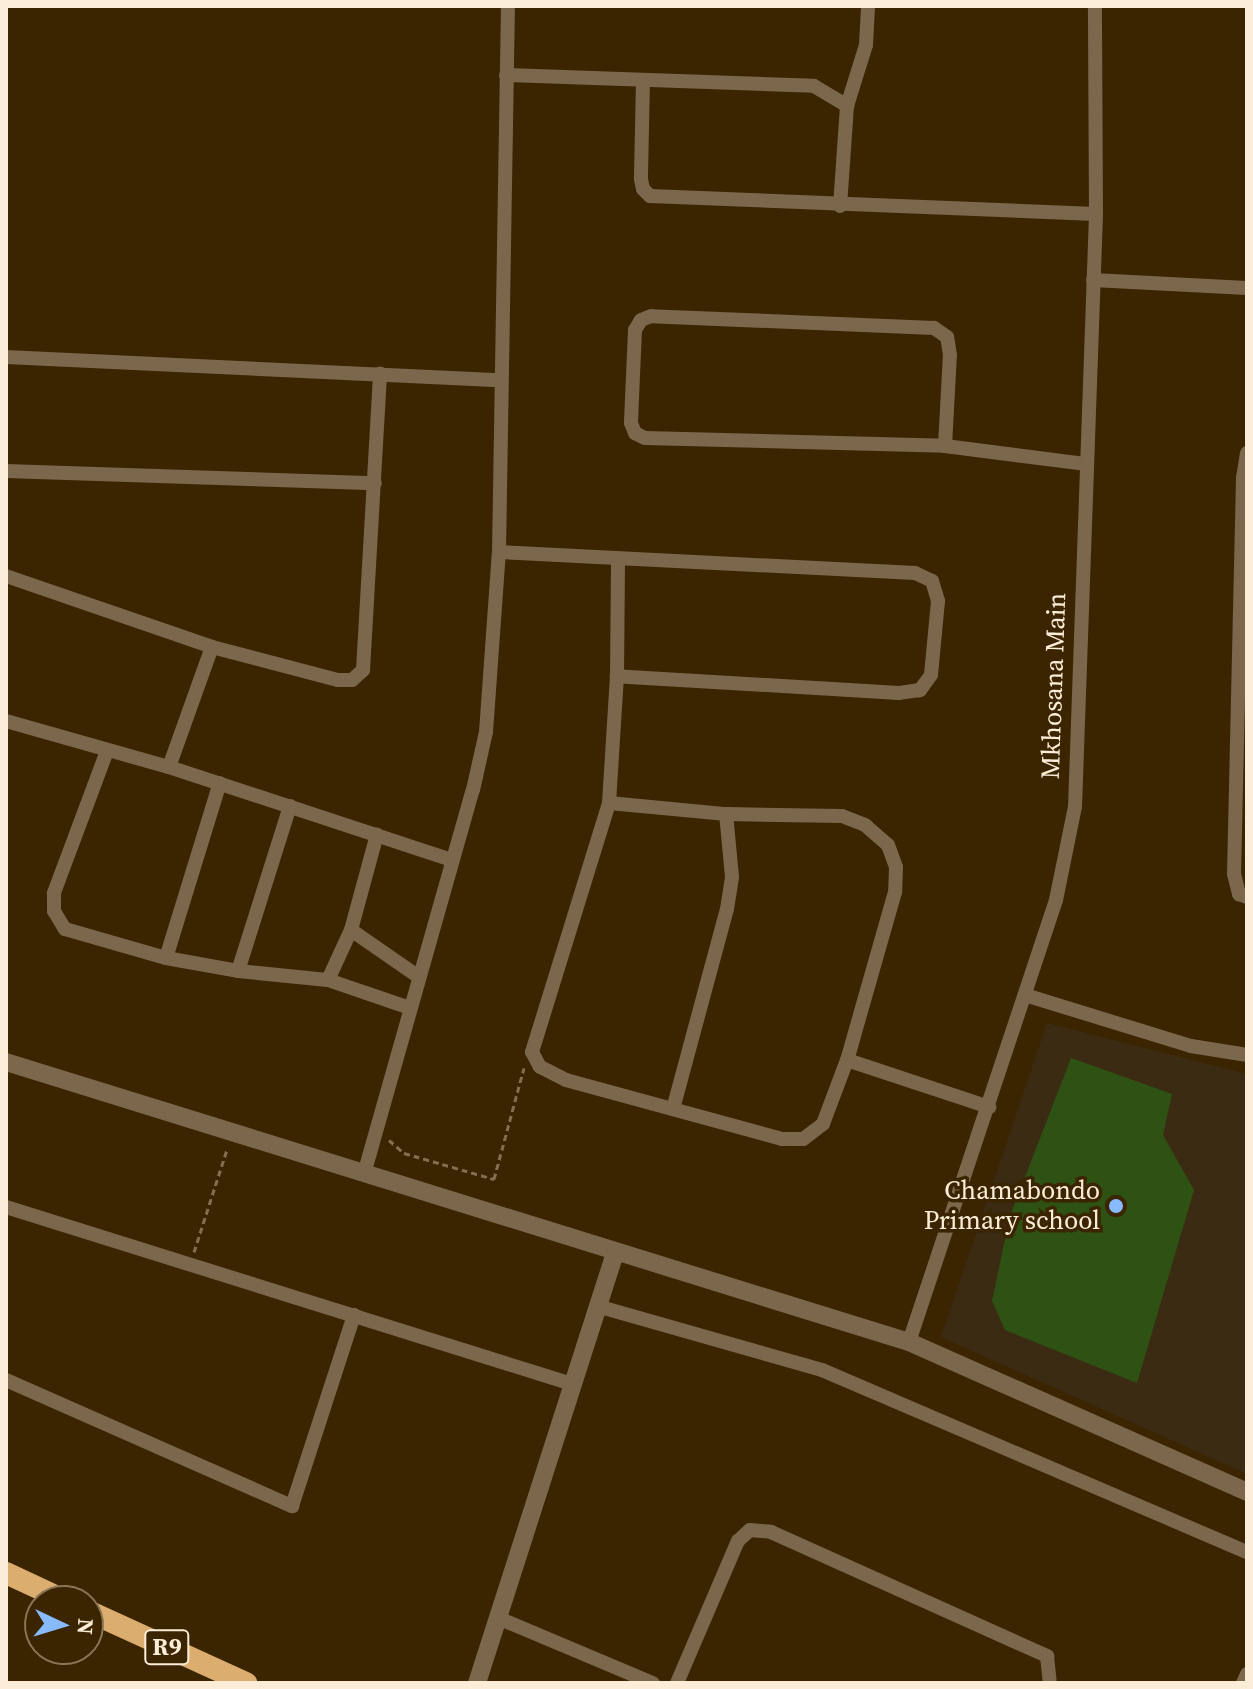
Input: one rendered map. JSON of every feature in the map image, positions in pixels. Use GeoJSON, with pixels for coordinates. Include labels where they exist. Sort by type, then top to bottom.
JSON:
{"type":"FeatureCollection","features":[{"type":"Feature","properties":{"kind":"highway"},"geometry":{"type":"LineString","coordinates":[[6,1573],[32,1585]]}},
{"type":"Feature","properties":{"kind":"highway","name":"R9"},"geometry":{"type":"LineString","coordinates":[[104,1618],[246,1683]]}},
{"type":"Feature","properties":{"kind":"street"},"geometry":{"type":"LineString","coordinates":[[364,1174],[486,732],[499,552],[499,380],[508,6]]}},
{"type":"Feature","properties":{"kind":"street"},"geometry":{"type":"LineString","coordinates":[[840,206],[847,106],[866,45],[868,6]]}},
{"type":"Feature","properties":{"kind":"street","name":"Mkhosana Main"},"geometry":{"type":"LineString","coordinates":[[909,1342],[1056,900],[1075,807],[1096,214],[1095,6]]}},
{"type":"Feature","properties":{"kind":"street"},"geometry":{"type":"LineString","coordinates":[[506,75],[814,86],[847,106]]}},
{"type":"Feature","properties":{"kind":"street"},"geometry":{"type":"LineString","coordinates":[[643,80],[641,179],[643,189],[650,196],[1096,214]]}},
{"type":"Feature","properties":{"kind":"street"},"geometry":{"type":"LineString","coordinates":[[1093,280],[1247,288]]}},
{"type":"Feature","properties":{"kind":"street"},"geometry":{"type":"LineString","coordinates":[[945,446],[950,355],[947,337],[934,328],[651,316],[641,320],[635,330],[631,423],[635,433],[645,438],[945,446],[1085,464]]}},
{"type":"Feature","properties":{"kind":"street"},"geometry":{"type":"LineString","coordinates":[[6,357],[499,380]]}},
{"type":"Feature","properties":{"kind":"street"},"geometry":{"type":"LineString","coordinates":[[6,576],[212,647],[338,680],[352,680],[363,670],[380,373]]}},
{"type":"Feature","properties":{"kind":"street"},"geometry":{"type":"LineString","coordinates":[[1247,453],[1243,478],[1234,874],[1239,894],[1247,897]]}},
{"type":"Feature","properties":{"kind":"street"},"geometry":{"type":"LineString","coordinates":[[6,471],[375,483]]}},
{"type":"Feature","properties":{"kind":"street"},"geometry":{"type":"LineString","coordinates":[[499,552],[915,573],[932,581],[938,601],[931,675],[920,690],[899,693],[617,676]]}},
{"type":"Feature","properties":{"kind":"street"},"geometry":{"type":"LineString","coordinates":[[609,803],[726,814],[842,816],[865,825],[888,845],[896,867],[895,892],[847,1060],[823,1124],[803,1139],[782,1139],[566,1080],[540,1067],[532,1052],[609,803],[617,676],[618,560]]}},
{"type":"Feature","properties":{"kind":"street"},"geometry":{"type":"LineString","coordinates":[[169,767],[212,647]]}},
{"type":"Feature","properties":{"kind":"street"},"geometry":{"type":"LineString","coordinates":[[6,721],[169,767],[452,860]]}},
{"type":"Feature","properties":{"kind":"street"},"geometry":{"type":"LineString","coordinates":[[107,751],[54,893],[54,911],[65,929],[166,958],[238,971],[328,980],[410,1008]]}},
{"type":"Feature","properties":{"kind":"street"},"geometry":{"type":"LineString","coordinates":[[166,958],[220,783]]}},
{"type":"Feature","properties":{"kind":"street"},"geometry":{"type":"LineString","coordinates":[[238,971],[290,806]]}},
{"type":"Feature","properties":{"kind":"street"},"geometry":{"type":"LineString","coordinates":[[673,1109],[727,909],[732,877],[726,814]]}},
{"type":"Feature","properties":{"kind":"street"},"geometry":{"type":"LineString","coordinates":[[328,980],[351,930],[377,834]]}},
{"type":"Feature","properties":{"kind":"street"},"geometry":{"type":"LineString","coordinates":[[351,930],[419,977]]}},
{"type":"Feature","properties":{"kind":"street"},"geometry":{"type":"LineString","coordinates":[[1025,995],[1191,1046],[1247,1055]]}},
{"type":"Feature","properties":{"kind":"street"},"geometry":{"type":"LineString","coordinates":[[847,1060],[989,1107]]}},
{"type":"Feature","properties":{"kind":"street"},"geometry":{"type":"LineString","coordinates":[[6,1062],[909,1342],[1247,1492]]}},
{"type":"Feature","properties":{"kind":"street"},"geometry":{"type":"LineString","coordinates":[[6,1207],[572,1384]]}},
{"type":"Feature","properties":{"kind":"street"},"geometry":{"type":"LineString","coordinates":[[477,1683],[615,1252]]}},
{"type":"Feature","properties":{"kind":"street"},"geometry":{"type":"LineString","coordinates":[[597,1306],[822,1370],[1247,1552]]}},
{"type":"Feature","properties":{"kind":"street"},"geometry":{"type":"LineString","coordinates":[[6,1380],[292,1506],[354,1315]]}},
{"type":"Feature","properties":{"kind":"street"},"geometry":{"type":"LineString","coordinates":[[677,1683],[738,1541],[750,1530],[771,1532],[1047,1656],[1050,1683]]}},
{"type":"Feature","properties":{"kind":"street"},"geometry":{"type":"LineString","coordinates":[[498,1618],[653,1683]]}},
{"type":"Feature","properties":{"kind":"street"},"geometry":{"type":"LineString","coordinates":[[1243,1683],[1247,1674]]}},
{"type":"Feature","properties":{"kind":"path"},"geometry":{"type":"LineString","coordinates":[[375,1133],[404,1153],[494,1179],[522,1072],[532,1052]]}},
{"type":"Feature","properties":{"kind":"path"},"geometry":{"type":"LineString","coordinates":[[190,1264],[233,1133]]}},
{"type":"Feature","properties":{"kind":"shaded area","name":"Chamabondo Primary school"},"geometry":{"type":"Polygon","coordinates":[[[1047,1023],[1247,1074],[1247,1474],[941,1337],[1047,1023]]]}},
{"type":"Feature","properties":{"kind":"green space"},"geometry":{"type":"Polygon","coordinates":[[[1071,1058],[1172,1094],[1163,1135],[1194,1190],[1137,1383],[1005,1330],[992,1301],[1010,1216],[1071,1058]]]}},
{"type":"Feature","properties":{"kind":"place","name":"Chamabondo Primary school"},"geometry":{"type":"Point","coordinates":[1116,1206]}}]}
